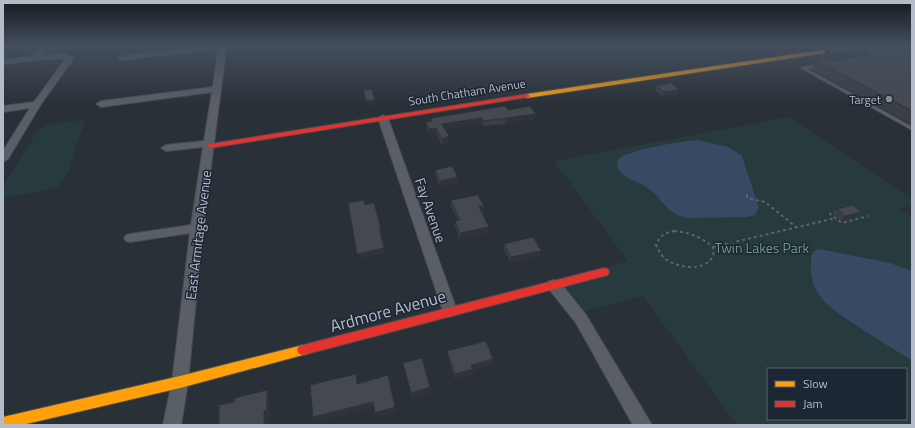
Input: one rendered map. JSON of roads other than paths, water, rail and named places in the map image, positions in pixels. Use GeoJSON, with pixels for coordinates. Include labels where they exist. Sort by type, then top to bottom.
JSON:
{"type":"FeatureCollection","features":[{"type":"Feature","properties":{"kind":"street"},"geometry":{"type":"LineString","coordinates":[[3,159],[37,104],[65,65]]}},
{"type":"Feature","properties":{"kind":"street","name":"East Armitage Avenue"},"geometry":{"type":"LineString","coordinates":[[172,425],[180,382],[197,228],[221,65]]}},
{"type":"Feature","properties":{"kind":"street","name":"South Chatham Avenue"},"geometry":{"type":"LineString","coordinates":[[166,148],[210,144],[723,65]]}},
{"type":"Feature","properties":{"kind":"street"},"geometry":{"type":"LineString","coordinates":[[101,104],[217,89]]}},
{"type":"Feature","properties":{"kind":"street"},"geometry":{"type":"LineString","coordinates":[[3,109],[37,104]]}},
{"type":"Feature","properties":{"kind":"street","name":"Fay Avenue"},"geometry":{"type":"LineString","coordinates":[[383,118],[450,312]]}},
{"type":"Feature","properties":{"kind":"street"},"geometry":{"type":"LineString","coordinates":[[130,238],[197,228]]}},
{"type":"Feature","properties":{"kind":"street","name":"Ardmore Avenue"},"geometry":{"type":"LineString","coordinates":[[3,423],[180,382],[604,272]]}},
{"type":"Feature","properties":{"kind":"street"},"geometry":{"type":"LineString","coordinates":[[554,285],[581,319],[643,425]]}},
{"type":"Feature","properties":{"kind":"lane"},"geometry":{"type":"LineString","coordinates":[[821,65],[803,68],[912,129]]}},
{"type":"Feature","properties":{"kind":"water"},"geometry":{"type":"Polygon","coordinates":[[[697,140],[728,147],[742,156],[759,208],[755,215],[748,217],[689,218],[681,216],[670,210],[648,188],[628,178],[619,170],[617,163],[618,160],[632,152],[656,146],[697,140]]]}},
{"type":"Feature","properties":{"kind":"water"},"geometry":{"type":"Polygon","coordinates":[[[819,249],[890,263],[912,271],[912,360],[834,310],[819,295],[814,286],[811,275],[811,256],[814,251],[819,249]]]}},
{"type":"Feature","properties":{"kind":"place","name":"Target"},"geometry":{"type":"Point","coordinates":[889,99]}},
{"type":"Feature","properties":{"kind":"park label","name":"Twin Lakes Park"},"geometry":{"type":"Point","coordinates":[762,247]}}]}
